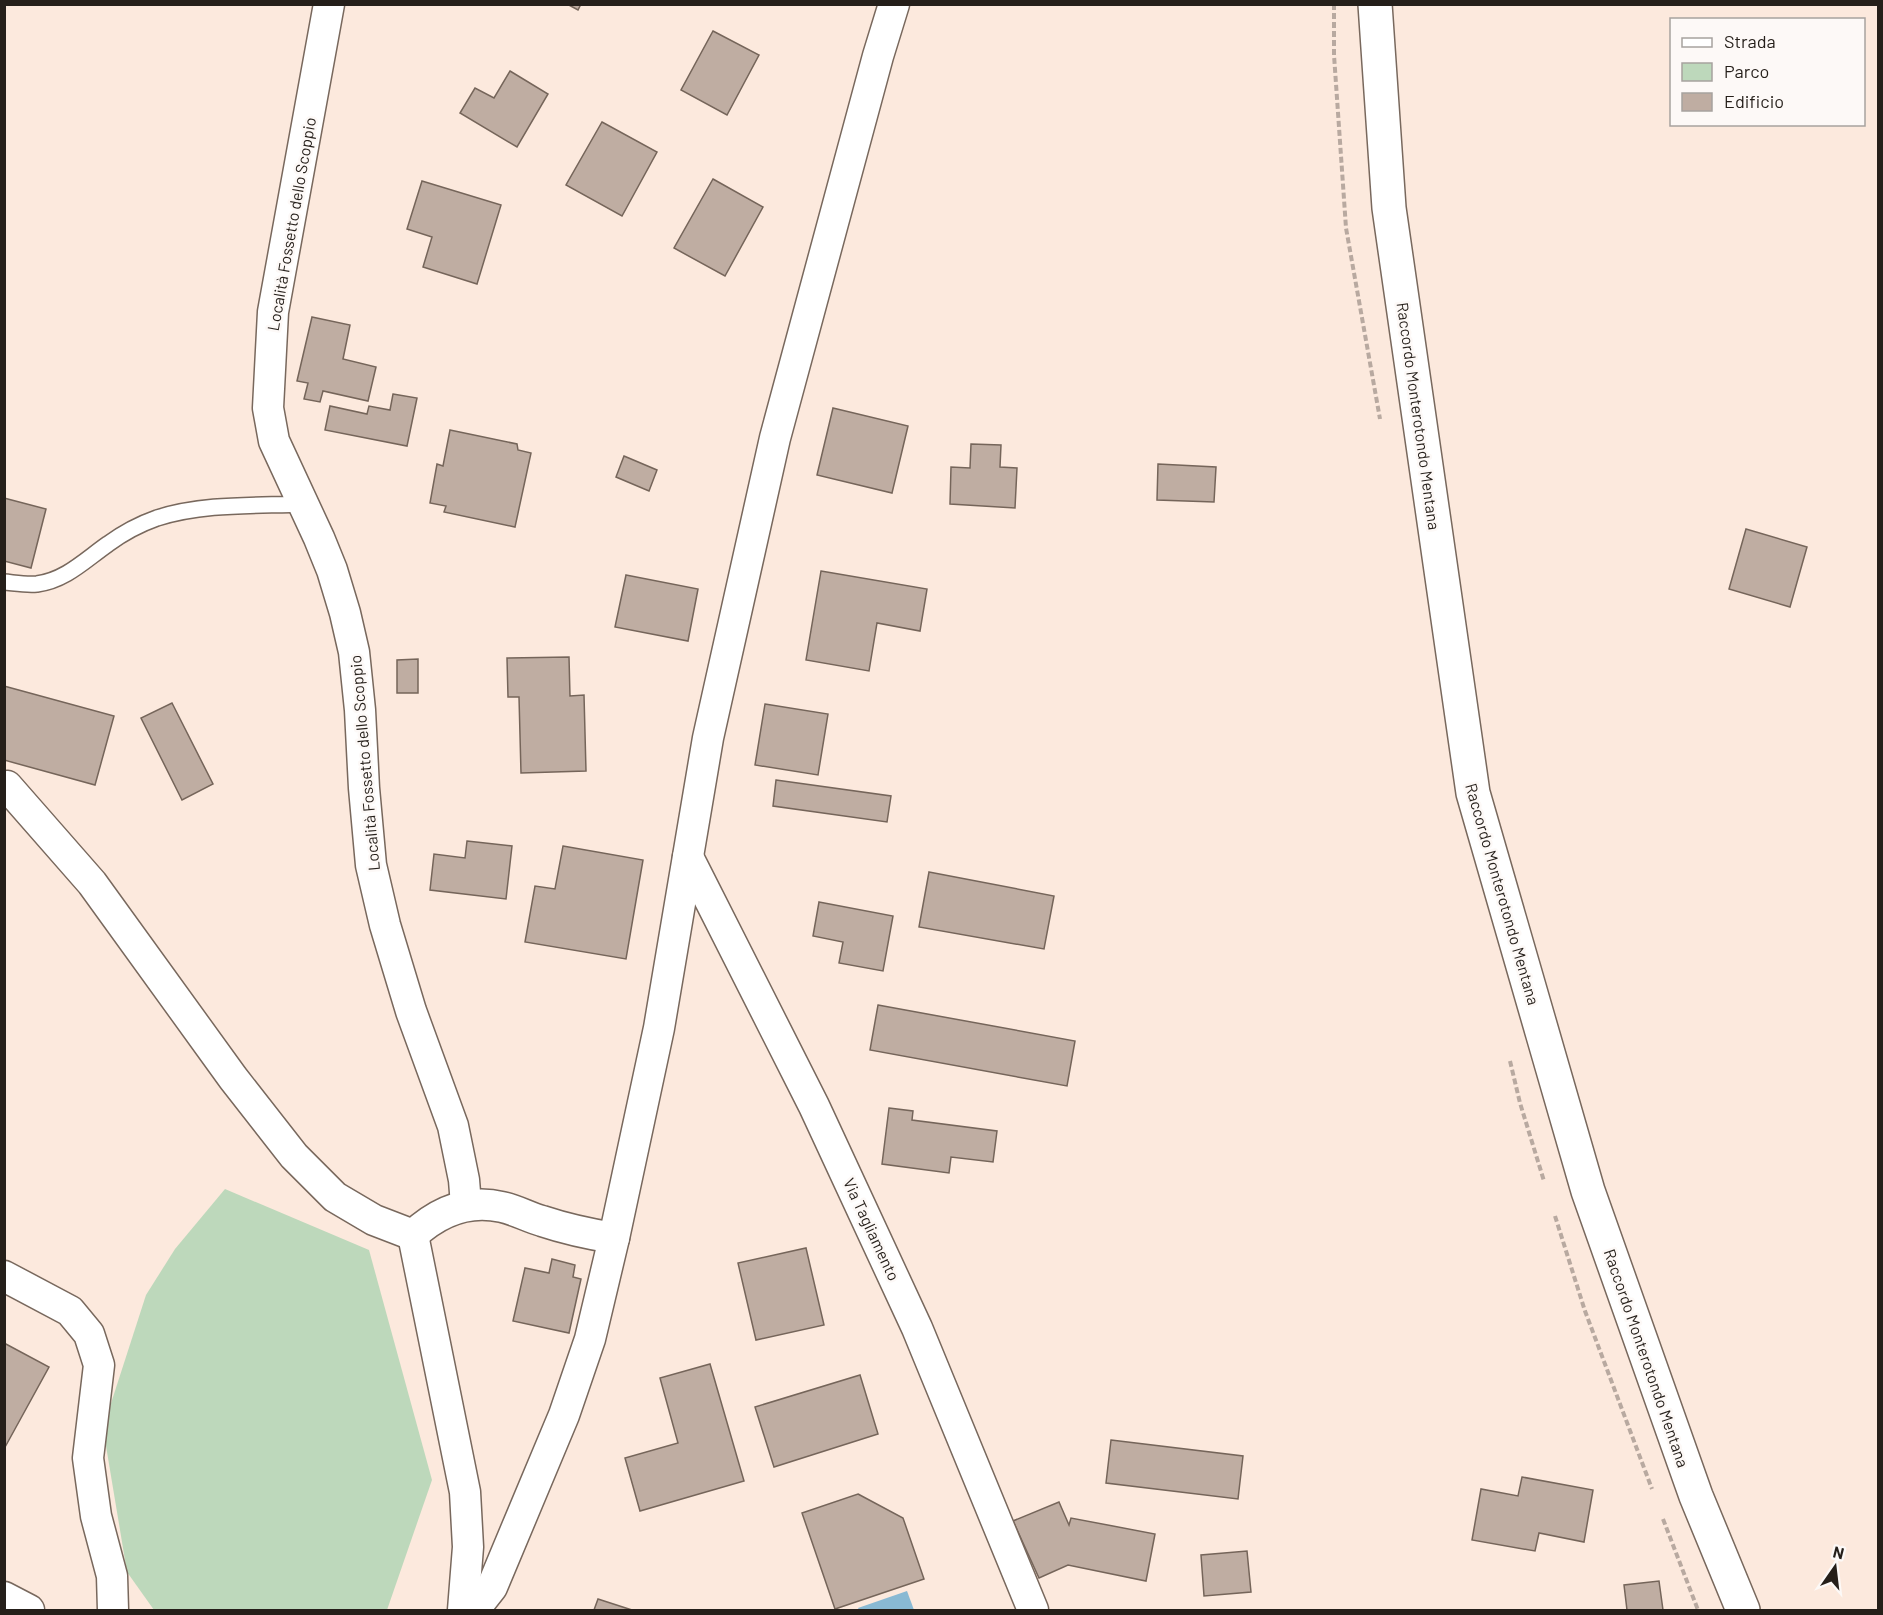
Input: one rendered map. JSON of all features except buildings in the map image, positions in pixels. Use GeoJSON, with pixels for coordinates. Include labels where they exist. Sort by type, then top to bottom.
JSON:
{"type":"FeatureCollection","features":[{"type":"Feature","properties":{"kind":"main road","name":"Raccordo Monterotondo Mentana"},"geometry":{"type":"LineString","coordinates":[[1375,4],[1389,208],[1473,793],[1588,1191],[1677,1447],[1743,1611]]}},
{"type":"Feature","properties":{"kind":"street","name":"Località Fossetto dello Scoppio"},"geometry":{"type":"LineString","coordinates":[[328,4],[273,312],[267,391],[268,408],[274,441],[332,570],[354,651],[371,865],[385,925],[411,1011],[453,1126],[464,1180],[466,1205]]}},
{"type":"Feature","properties":{"kind":"street"},"geometry":{"type":"LineString","coordinates":[[474,1611],[492,1587],[564,1415],[590,1339],[659,1028],[708,738],[775,438],[894,4]]}},
{"type":"Feature","properties":{"kind":"street"},"geometry":{"type":"LineString","coordinates":[[7,786],[92,883],[233,1078],[294,1156],[335,1197],[374,1220],[413,1234]]}},
{"type":"Feature","properties":{"kind":"street","name":"Via Tagliamento"},"geometry":{"type":"LineString","coordinates":[[688,857],[814,1106],[907,1306],[1033,1611]]}},
{"type":"Feature","properties":{"kind":"street"},"geometry":{"type":"LineString","coordinates":[[413,1234],[436,1217],[466,1205],[501,1207],[574,1231],[614,1238]]}},
{"type":"Feature","properties":{"kind":"street"},"geometry":{"type":"LineString","coordinates":[[413,1234],[465,1492],[468,1547],[463,1611]]}},
{"type":"Feature","properties":{"kind":"street"},"geometry":{"type":"LineString","coordinates":[[4,1276],[70,1311],[90,1334],[99,1365],[88,1458],[96,1516],[112,1576],[113,1611]]}},
{"type":"Feature","properties":{"kind":"street"},"geometry":{"type":"LineString","coordinates":[[4,1597],[29,1611]]}},
{"type":"Feature","properties":{"kind":"lane"},"geometry":{"type":"LineString","coordinates":[[4,582],[37,584],[56,579],[76,570],[109,543],[131,530],[154,519],[180,511],[304,504]]}},
{"type":"Feature","properties":{"kind":"green space"},"geometry":{"type":"Polygon","coordinates":[[[225,1189],[369,1250],[432,1480],[387,1610],[154,1610],[127,1572],[103,1428],[146,1295],[175,1249],[225,1189]]]}},
{"type":"Feature","properties":{"kind":"water"},"geometry":{"type":"Polygon","coordinates":[[[907,1591],[914,1610],[859,1610],[858,1608],[907,1591]]]}}]}
